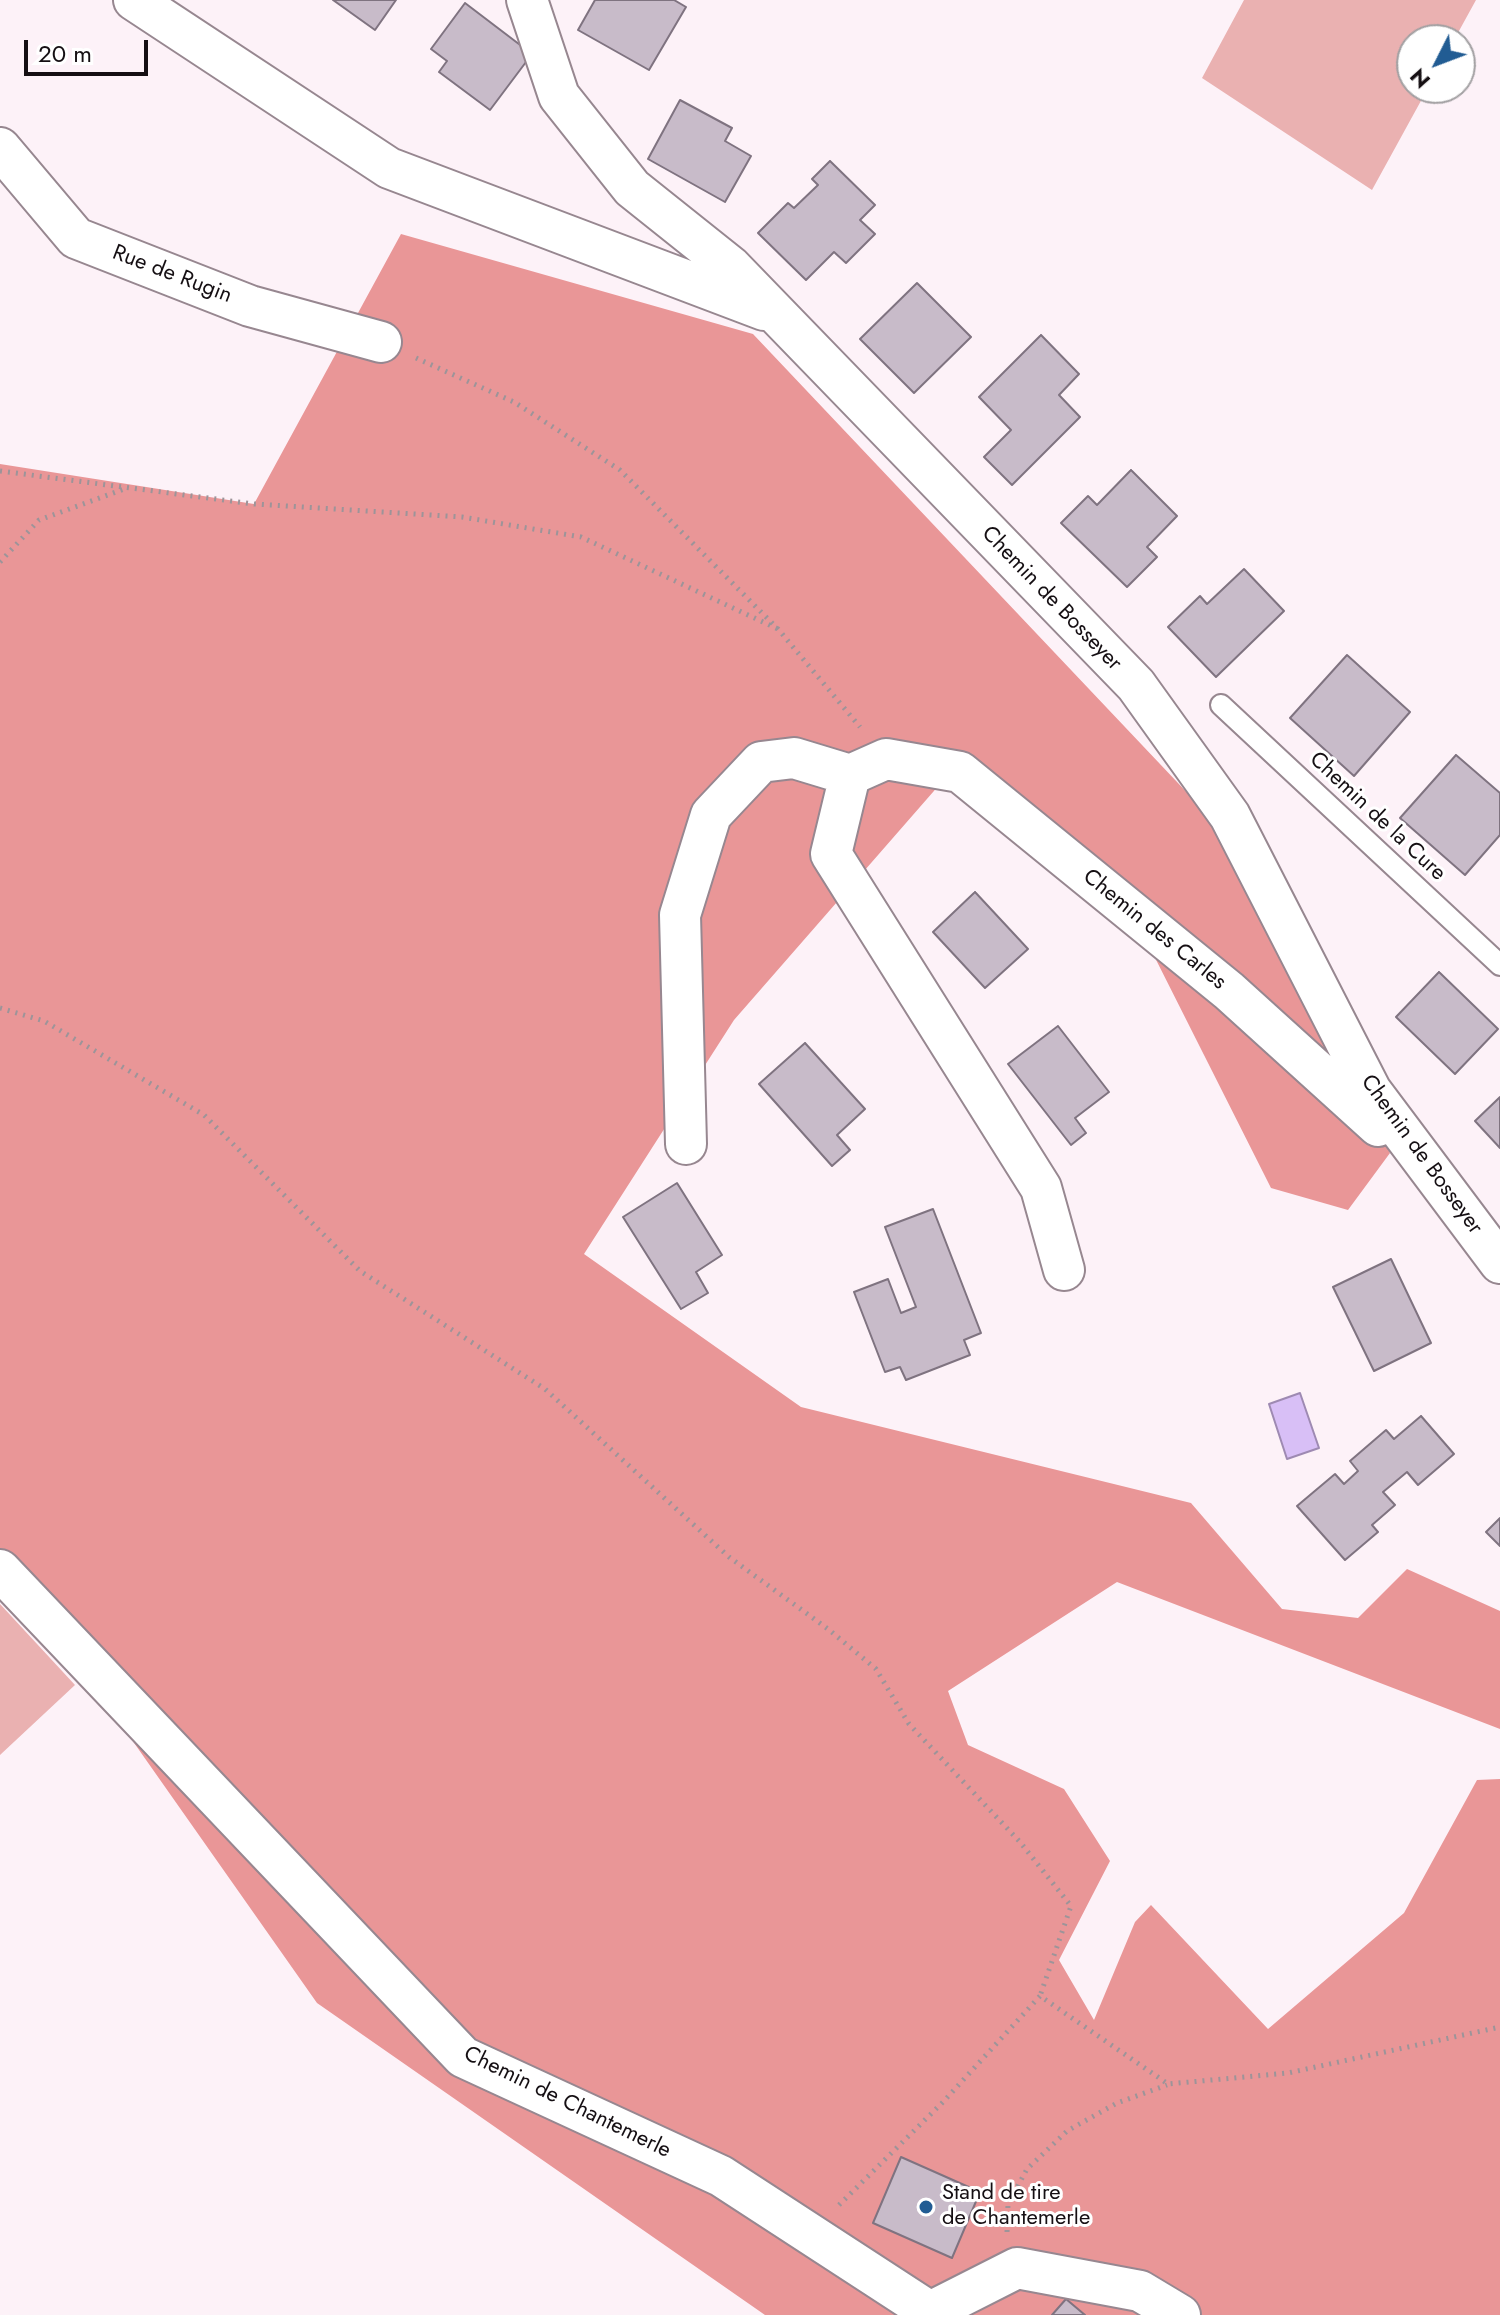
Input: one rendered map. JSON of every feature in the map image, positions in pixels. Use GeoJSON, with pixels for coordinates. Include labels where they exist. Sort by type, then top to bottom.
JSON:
{"type":"FeatureCollection","features":[{"type":"Feature","properties":{"kind":"street"},"geometry":{"type":"LineString","coordinates":[[134,0],[389,168],[775,315]]}},
{"type":"Feature","properties":{"kind":"street","name":"Chemin de Bosseyer"},"geometry":{"type":"LineString","coordinates":[[527,0],[559,96],[632,188],[731,267],[1136,685],[1230,816],[1371,1091],[1428,1172],[1500,1263]]}},
{"type":"Feature","properties":{"kind":"street","name":"Rue de Rugin"},"geometry":{"type":"LineString","coordinates":[[0,148],[76,238],[250,306],[381,342]]}},
{"type":"Feature","properties":{"kind":"street"},"geometry":{"type":"LineString","coordinates":[[686,1144],[680,915],[711,815],[761,762],[794,758],[850,775],[886,759]]}},
{"type":"Feature","properties":{"kind":"street","name":"Chemin des Carles"},"geometry":{"type":"LineString","coordinates":[[886,759],[960,772],[1229,991],[1428,1172]]}},
{"type":"Feature","properties":{"kind":"street"},"geometry":{"type":"LineString","coordinates":[[850,775],[831,854],[1041,1188],[1064,1270]]}},
{"type":"Feature","properties":{"kind":"street","name":"Chemin de Chantemerle"},"geometry":{"type":"LineString","coordinates":[[0,1570],[463,2057],[721,2176],[930,2312],[1017,2268]]}},
{"type":"Feature","properties":{"kind":"street"},"geometry":{"type":"LineString","coordinates":[[1017,2268],[1140,2291],[1180,2315]]}},
{"type":"Feature","properties":{"kind":"lane","name":"Chemin de la Cure"},"geometry":{"type":"LineString","coordinates":[[1221,705],[1500,965]]}},
{"type":"Feature","properties":{"kind":"path"},"geometry":{"type":"LineString","coordinates":[[381,342],[514,402],[620,470],[778,629],[886,759]]}},
{"type":"Feature","properties":{"kind":"path"},"geometry":{"type":"LineString","coordinates":[[0,471],[254,504],[462,517],[581,537],[778,629]]}},
{"type":"Feature","properties":{"kind":"path"},"geometry":{"type":"LineString","coordinates":[[0,562],[39,520],[129,488]]}},
{"type":"Feature","properties":{"kind":"path"},"geometry":{"type":"LineString","coordinates":[[0,1008],[44,1021],[204,1115],[360,1271],[545,1389],[729,1557],[828,1629],[876,1669],[909,1724],[1020,1842],[1071,1906],[1040,1996],[943,2102],[809,2234]]}},
{"type":"Feature","properties":{"kind":"path"},"geometry":{"type":"LineString","coordinates":[[1040,1996],[1168,2084]]}},
{"type":"Feature","properties":{"kind":"path"},"geometry":{"type":"LineString","coordinates":[[1017,2268],[1007,2240],[1008,2204],[1027,2169],[1067,2131],[1117,2103],[1168,2084],[1288,2073],[1500,2027]]}},
{"type":"Feature","properties":{"kind":"shaded area"},"geometry":{"type":"Polygon","coordinates":[[[1244,0],[1476,0],[1463,24],[1396,24],[1396,104],[1419,104],[1372,190],[1202,78],[1244,0]]]}},
{"type":"Feature","properties":{"kind":"shaded area"},"geometry":{"type":"Polygon","coordinates":[[[401,234],[753,334],[1213,820],[1390,1153],[1348,1210],[1271,1188],[1137,922],[947,776],[734,1020],[584,1254],[801,1407],[1191,1503],[1282,1609],[1358,1618],[1407,1569],[1500,1611],[1500,1729],[1117,1582],[948,1691],[968,1745],[1064,1789],[1110,1861],[1059,1960],[1094,2020],[1135,1922],[1151,1905],[1268,2029],[1404,1913],[1477,1780],[1500,1779],[1500,2315],[765,2315],[317,2003],[87,1676],[0,1584],[0,464],[254,504],[401,234]]]}},
{"type":"Feature","properties":{"kind":"shaded area"},"geometry":{"type":"Polygon","coordinates":[[[1300,1393],[1319,1448],[1287,1459],[1269,1404],[1300,1393]]]}},
{"type":"Feature","properties":{"kind":"shaded area"},"geometry":{"type":"Polygon","coordinates":[[[0,1604],[75,1685],[0,1755],[0,1604]]]}},
{"type":"Feature","properties":{"kind":"building"},"geometry":{"type":"Polygon","coordinates":[[[333,0],[396,0],[375,30],[333,0]]]}},
{"type":"Feature","properties":{"kind":"building"},"geometry":{"type":"Polygon","coordinates":[[[595,0],[674,0],[686,7],[649,70],[578,30],[595,0]]]}},
{"type":"Feature","properties":{"kind":"building"},"geometry":{"type":"Polygon","coordinates":[[[465,3],[532,54],[490,110],[439,72],[447,61],[431,49],[465,3]]]}},
{"type":"Feature","properties":{"kind":"building"},"geometry":{"type":"Polygon","coordinates":[[[680,100],[732,128],[725,141],[751,156],[725,202],[648,159],[680,100]]]}},
{"type":"Feature","properties":{"kind":"building"},"geometry":{"type":"Polygon","coordinates":[[[830,161],[875,205],[860,220],[875,234],[846,263],[834,252],[806,280],[758,233],[788,203],[794,208],[818,185],[812,179],[830,161]]]}},
{"type":"Feature","properties":{"kind":"building"},"geometry":{"type":"Polygon","coordinates":[[[917,283],[971,337],[914,393],[860,339],[917,283]]]}},
{"type":"Feature","properties":{"kind":"building"},"geometry":{"type":"Polygon","coordinates":[[[1041,335],[1079,374],[1059,395],[1080,417],[1012,485],[984,457],[1011,430],[979,397],[1041,335]]]}},
{"type":"Feature","properties":{"kind":"building"},"geometry":{"type":"Polygon","coordinates":[[[1131,470],[1177,516],[1147,547],[1157,557],[1127,587],[1061,523],[1088,496],[1097,505],[1131,470]]]}},
{"type":"Feature","properties":{"kind":"building"},"geometry":{"type":"Polygon","coordinates":[[[1244,569],[1284,611],[1216,677],[1168,627],[1200,596],[1207,604],[1244,569]]]}},
{"type":"Feature","properties":{"kind":"building"},"geometry":{"type":"Polygon","coordinates":[[[1347,655],[1410,712],[1354,776],[1290,718],[1347,655]]]}},
{"type":"Feature","properties":{"kind":"building"},"geometry":{"type":"Polygon","coordinates":[[[1456,755],[1500,793],[1500,835],[1465,875],[1400,818],[1456,755]]]}},
{"type":"Feature","properties":{"kind":"building"},"geometry":{"type":"Polygon","coordinates":[[[975,892],[1028,949],[985,988],[933,932],[975,892]]]}},
{"type":"Feature","properties":{"kind":"building"},"geometry":{"type":"Polygon","coordinates":[[[1439,972],[1498,1029],[1455,1074],[1396,1017],[1439,972]]]}},
{"type":"Feature","properties":{"kind":"building"},"geometry":{"type":"Polygon","coordinates":[[[1058,1026],[1109,1092],[1075,1118],[1086,1133],[1071,1145],[1008,1064],[1058,1026]]]}},
{"type":"Feature","properties":{"kind":"building"},"geometry":{"type":"Polygon","coordinates":[[[805,1043],[865,1109],[837,1135],[850,1150],[832,1166],[759,1084],[805,1043]]]}},
{"type":"Feature","properties":{"kind":"building"},"geometry":{"type":"Polygon","coordinates":[[[1500,1097],[1500,1148],[1475,1121],[1500,1097]]]}},
{"type":"Feature","properties":{"kind":"building"},"geometry":{"type":"Polygon","coordinates":[[[677,1183],[722,1255],[696,1272],[708,1293],[681,1309],[623,1217],[677,1183]]]}},
{"type":"Feature","properties":{"kind":"building"},"geometry":{"type":"Polygon","coordinates":[[[933,1209],[981,1333],[964,1340],[970,1355],[906,1380],[900,1367],[885,1372],[854,1292],[888,1279],[901,1313],[916,1307],[885,1227],[933,1209]]]}},
{"type":"Feature","properties":{"kind":"building"},"geometry":{"type":"Polygon","coordinates":[[[1391,1259],[1431,1343],[1374,1371],[1333,1287],[1391,1259]]]}},
{"type":"Feature","properties":{"kind":"building"},"geometry":{"type":"Polygon","coordinates":[[[1421,1416],[1454,1454],[1418,1485],[1407,1472],[1383,1492],[1395,1505],[1372,1525],[1378,1532],[1345,1560],[1297,1506],[1335,1474],[1344,1484],[1358,1471],[1350,1461],[1386,1430],[1394,1439],[1421,1416]]]}},
{"type":"Feature","properties":{"kind":"building"},"geometry":{"type":"Polygon","coordinates":[[[1500,1518],[1500,1546],[1486,1532],[1500,1518]]]}},
{"type":"Feature","properties":{"kind":"building","name":"Stand de tire de Chantemerle"},"geometry":{"type":"Polygon","coordinates":[[[901,2157],[980,2192],[952,2258],[873,2223],[901,2157]]]}},
{"type":"Feature","properties":{"kind":"building"},"geometry":{"type":"Polygon","coordinates":[[[1066,2299],[1085,2315],[1052,2315],[1066,2299]]]}},
{"type":"Feature","properties":{"kind":"place","name":"Stand de tire de Chantemerle"},"geometry":{"type":"Point","coordinates":[926,2207]}}]}
